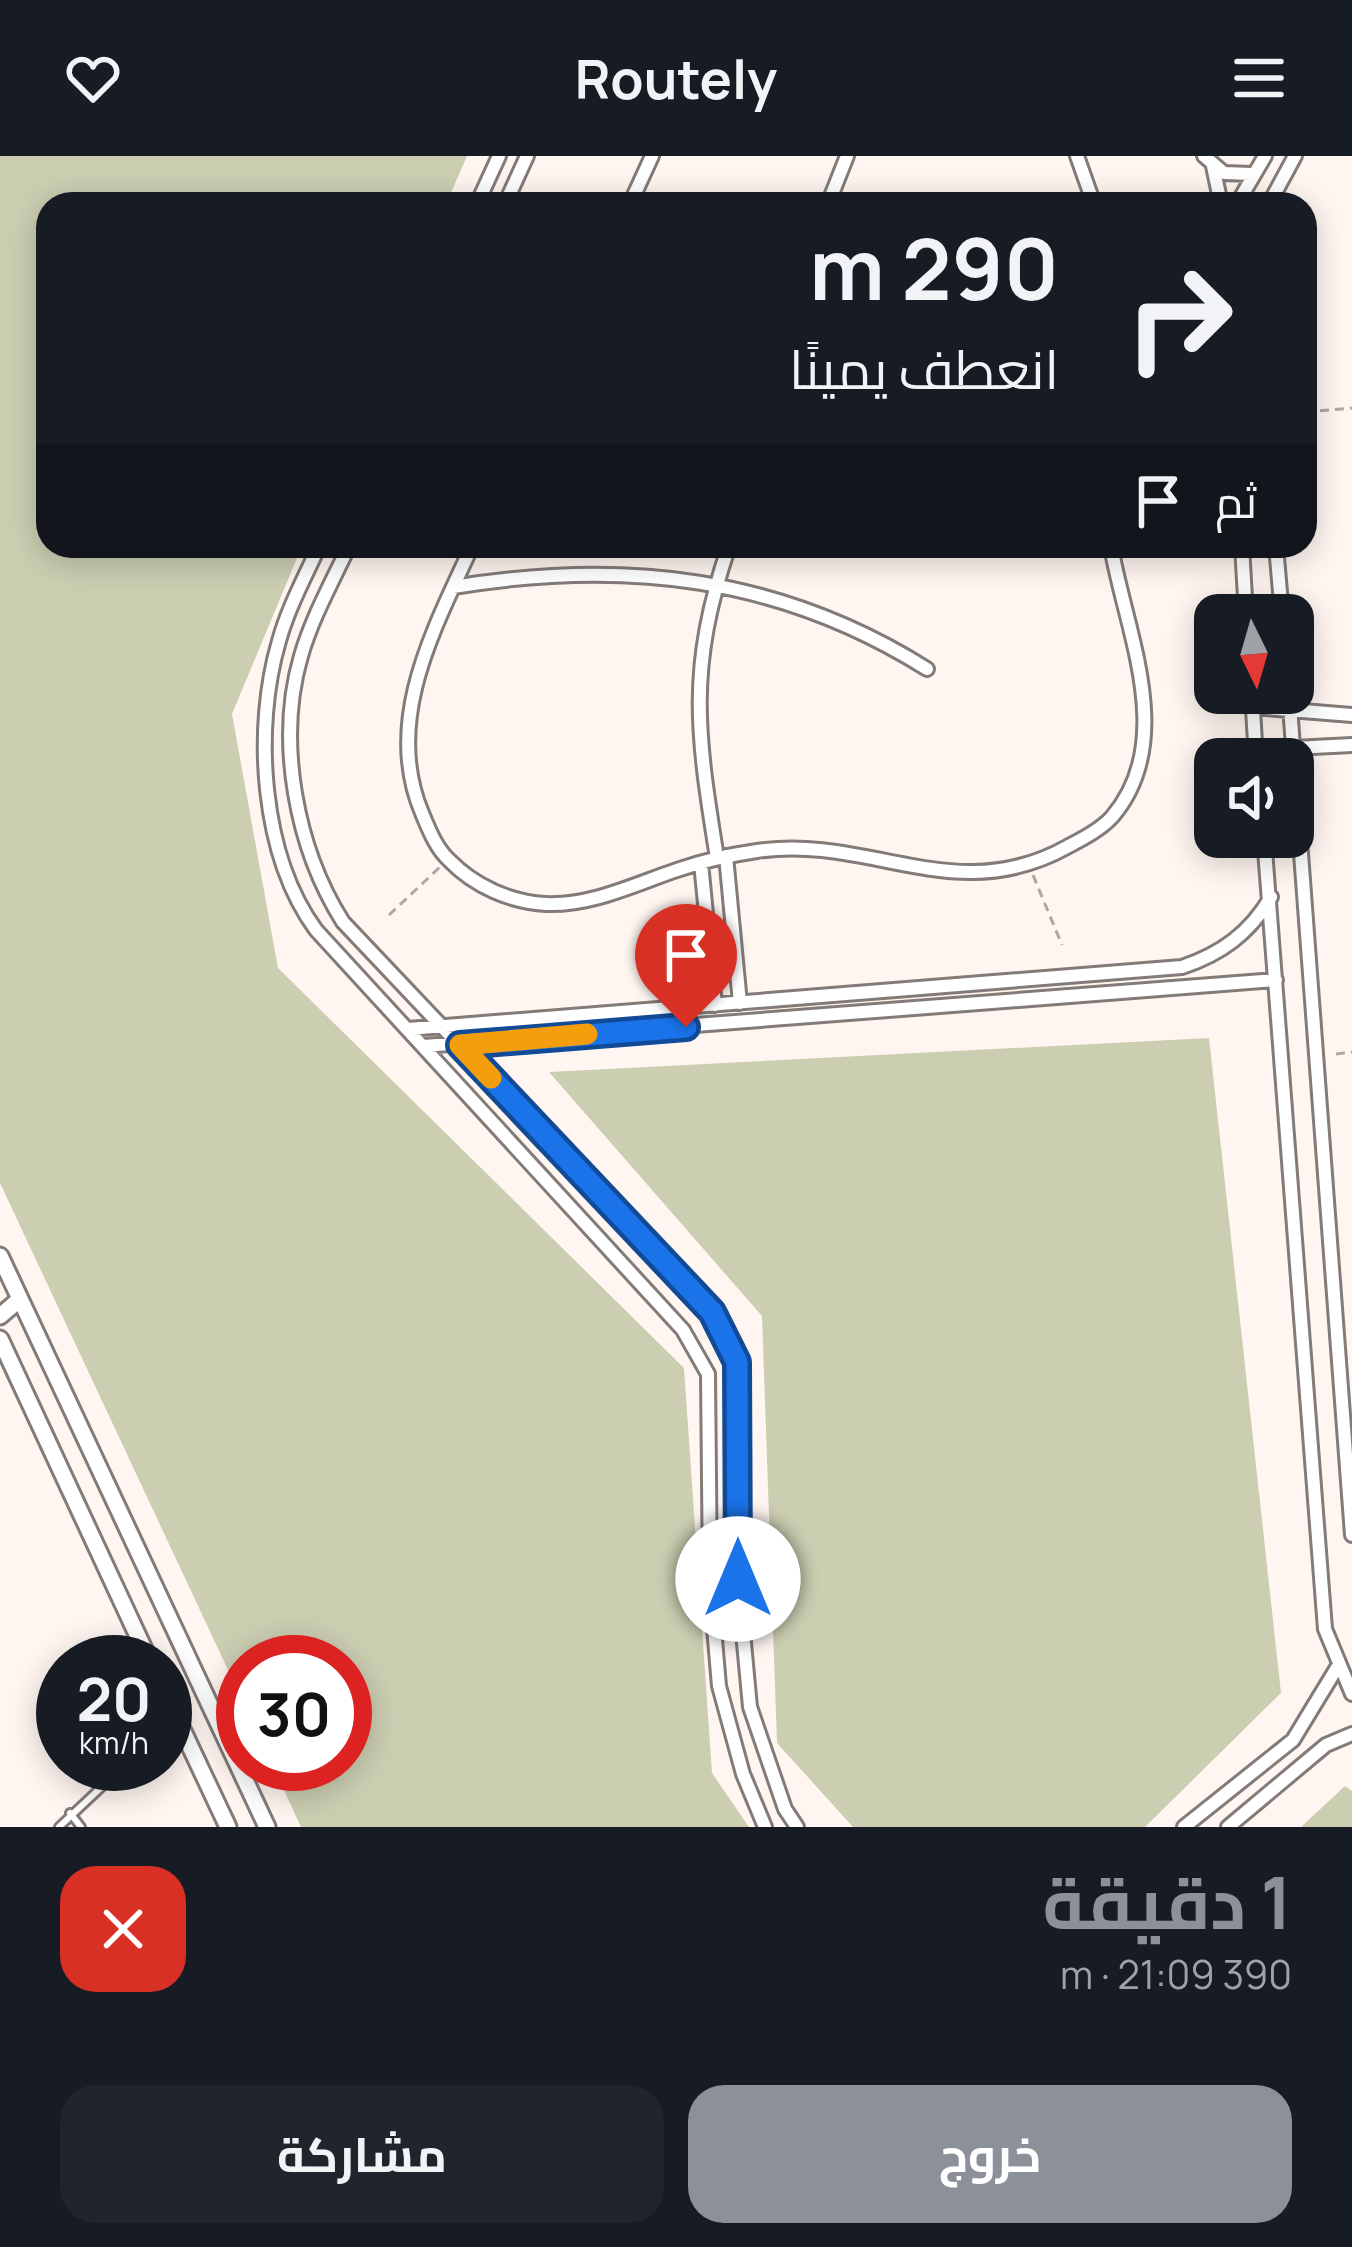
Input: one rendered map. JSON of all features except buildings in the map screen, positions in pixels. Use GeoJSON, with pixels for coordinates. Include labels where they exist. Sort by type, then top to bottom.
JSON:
{"type":"FeatureCollection","features":[{"type":"Feature","properties":{"kind":"street"},"geometry":{"type":"LineString","coordinates":[[482,192],[499,156]]}},
{"type":"Feature","properties":{"kind":"street"},"geometry":{"type":"LineString","coordinates":[[511,192],[527,156]]}},
{"type":"Feature","properties":{"kind":"street"},"geometry":{"type":"LineString","coordinates":[[636,192],[652,156]]}},
{"type":"Feature","properties":{"kind":"street"},"geometry":{"type":"LineString","coordinates":[[833,192],[847,156]]}},
{"type":"Feature","properties":{"kind":"street"},"geometry":{"type":"LineString","coordinates":[[1077,156],[1090,192]]}},
{"type":"Feature","properties":{"kind":"street"},"geometry":{"type":"LineString","coordinates":[[1243,192],[1265,156]]}},
{"type":"Feature","properties":{"kind":"street"},"geometry":{"type":"LineString","coordinates":[[1274,192],[1289,158]]}},
{"type":"Feature","properties":{"kind":"street"},"geometry":{"type":"LineString","coordinates":[[1208,160],[1224,173],[1251,174]]}},
{"type":"Feature","properties":{"kind":"street"},"geometry":{"type":"LineString","coordinates":[[1208,160],[1217,192]]}},
{"type":"Feature","properties":{"kind":"street"},"geometry":{"type":"LineString","coordinates":[[314,558],[287,616],[270,678],[266,740],[275,845],[287,882],[305,915],[683,1330],[708,1374],[710,1581],[719,1686],[743,1774],[765,1827]]}},
{"type":"Feature","properties":{"kind":"street"},"geometry":{"type":"LineString","coordinates":[[343,558],[309,633],[296,678],[291,724],[299,823],[320,884],[343,922],[712,1312],[737,1362],[738,1579],[750,1707],[785,1809],[796,1827]]}},
{"type":"Feature","properties":{"kind":"street"},"geometry":{"type":"LineString","coordinates":[[467,558],[421,663],[408,734],[418,802],[447,859],[507,897],[551,904],[595,898],[722,857],[782,849],[839,851],[922,870],[969,874],[1029,864],[1087,836],[1111,818],[1136,769],[1144,729],[1143,688],[1112,558]]}},
{"type":"Feature","properties":{"kind":"street"},"geometry":{"type":"LineString","coordinates":[[725,558],[701,650],[697,716],[722,857],[740,1003]]}},
{"type":"Feature","properties":{"kind":"street"},"geometry":{"type":"LineString","coordinates":[[1109,558],[1113,562]]}},
{"type":"Feature","properties":{"kind":"street"},"geometry":{"type":"LineString","coordinates":[[1243,558],[1245,594]]}},
{"type":"Feature","properties":{"kind":"street"},"geometry":{"type":"LineString","coordinates":[[1277,558],[1280,594]]}},
{"type":"Feature","properties":{"kind":"street"},"geometry":{"type":"LineString","coordinates":[[454,587],[585,573],[716,585],[805,607],[848,624],[927,669]]}},
{"type":"Feature","properties":{"kind":"street"},"geometry":{"type":"LineString","coordinates":[[1314,714],[1352,716]]}},
{"type":"Feature","properties":{"kind":"street"},"geometry":{"type":"LineString","coordinates":[[1314,749],[1352,745]]}},
{"type":"Feature","properties":{"kind":"street"},"geometry":{"type":"LineString","coordinates":[[1266,858],[1325,1629],[1352,1694]]}},
{"type":"Feature","properties":{"kind":"street"},"geometry":{"type":"LineString","coordinates":[[1302,858],[1352,1535]]}},
{"type":"Feature","properties":{"kind":"street"},"geometry":{"type":"LineString","coordinates":[[700,863],[716,1004]]}},
{"type":"Feature","properties":{"kind":"street"},"geometry":{"type":"LineString","coordinates":[[408,1029],[1182,967],[1210,957],[1235,940],[1270,897]]}},
{"type":"Feature","properties":{"kind":"street"},"geometry":{"type":"LineString","coordinates":[[424,1046],[1276,980]]}},
{"type":"Feature","properties":{"kind":"street"},"geometry":{"type":"LineString","coordinates":[[0,1256],[267,1827]]}},
{"type":"Feature","properties":{"kind":"street"},"geometry":{"type":"LineString","coordinates":[[0,1316],[20,1299]]}},
{"type":"Feature","properties":{"kind":"street"},"geometry":{"type":"LineString","coordinates":[[1,1348],[137,1635]]}},
{"type":"Feature","properties":{"kind":"street"},"geometry":{"type":"LineString","coordinates":[[1184,1827],[1293,1740],[1338,1666]]}},
{"type":"Feature","properties":{"kind":"street"},"geometry":{"type":"LineString","coordinates":[[1228,1827],[1326,1745],[1352,1734]]}},
{"type":"Feature","properties":{"kind":"street"},"geometry":{"type":"LineString","coordinates":[[192,1762],[228,1827]]}},
{"type":"Feature","properties":{"kind":"lane"},"geometry":{"type":"LineString","coordinates":[[59,1827],[95,1791]]}},
{"type":"Feature","properties":{"kind":"lane"},"geometry":{"type":"LineString","coordinates":[[70,1813],[81,1827]]}},
{"type":"Feature","properties":{"kind":"path"},"geometry":{"type":"LineString","coordinates":[[1317,411],[1352,408]]}},
{"type":"Feature","properties":{"kind":"path"},"geometry":{"type":"LineString","coordinates":[[389,915],[447,859]]}},
{"type":"Feature","properties":{"kind":"path"},"geometry":{"type":"LineString","coordinates":[[1029,864],[1062,945]]}},
{"type":"Feature","properties":{"kind":"path"},"geometry":{"type":"LineString","coordinates":[[1336,1054],[1352,1052]]}},
{"type":"Feature","properties":{"kind":"green space"},"geometry":{"type":"Polygon","coordinates":[[[0,156],[467,156],[451,192],[36,192],[36,558],[297,558],[232,714],[278,968],[684,1368],[712,1773],[749,1827],[301,1827],[284,1791],[372,1791],[372,1635],[216,1635],[216,1644],[0,1183],[0,156]]]}},
{"type":"Feature","properties":{"kind":"green space"},"geometry":{"type":"Polygon","coordinates":[[[1209,1038],[1281,1693],[1145,1827],[853,1827],[777,1743],[762,1316],[549,1072],[1209,1038]]]}},
{"type":"Feature","properties":{"kind":"green space"},"geometry":{"type":"Polygon","coordinates":[[[1345,1786],[1352,1791],[1352,1827],[1301,1827],[1345,1786]]]}},
{"type":"Feature","properties":{"kind":"slow traffic"},"geometry":{"type":"LineString","coordinates":[[491,1078],[460,1045],[587,1034]]}},
{"type":"Feature","properties":{"kind":"route"},"geometry":{"type":"LineString","coordinates":[[686,1027],[460,1045],[712,1312],[737,1362],[738,1579]]}}]}
